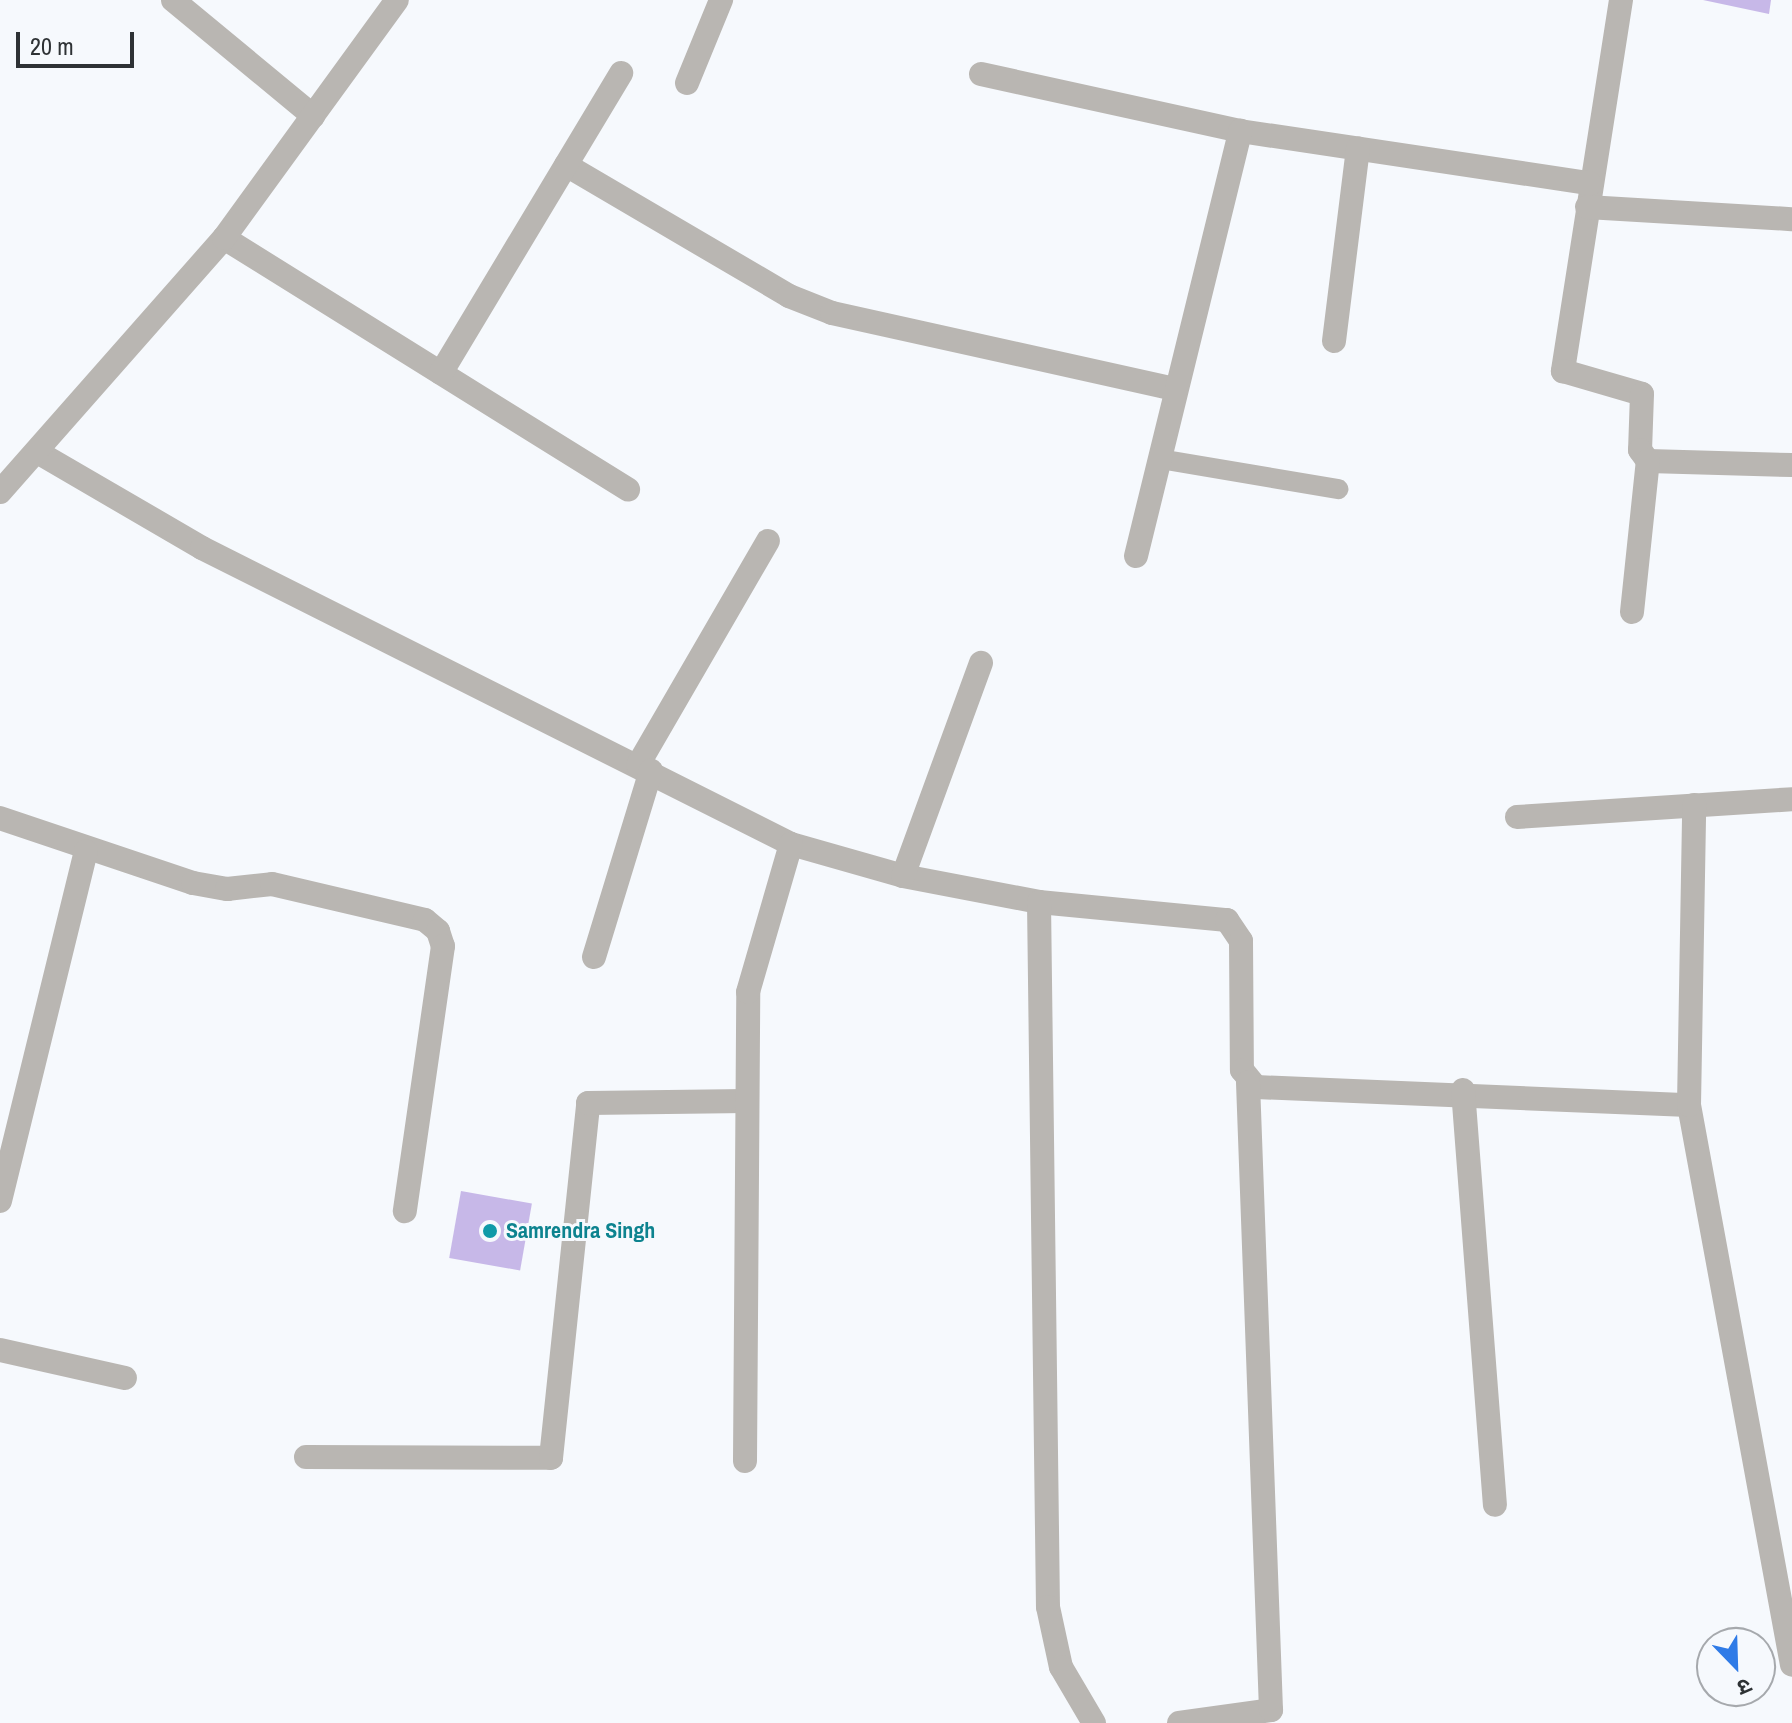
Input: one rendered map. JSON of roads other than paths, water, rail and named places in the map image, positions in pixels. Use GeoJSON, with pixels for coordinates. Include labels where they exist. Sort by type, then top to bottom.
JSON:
{"type":"FeatureCollection","features":[{"type":"Feature","properties":{"kind":"street"},"geometry":{"type":"LineString","coordinates":[[173,0],[313,116]]}},
{"type":"Feature","properties":{"kind":"street"},"geometry":{"type":"LineString","coordinates":[[0,492],[39,453],[224,238],[397,0]]}},
{"type":"Feature","properties":{"kind":"street"},"geometry":{"type":"LineString","coordinates":[[687,83],[721,0]]}},
{"type":"Feature","properties":{"kind":"street"},"geometry":{"type":"LineString","coordinates":[[1621,0],[1588,195],[1563,371],[1642,394],[1640,450],[1648,461],[1632,612]]}},
{"type":"Feature","properties":{"kind":"street"},"geometry":{"type":"LineString","coordinates":[[441,373],[621,73]]}},
{"type":"Feature","properties":{"kind":"street"},"geometry":{"type":"LineString","coordinates":[[981,74],[1240,131],[1358,148],[1588,195],[1792,219]]}},
{"type":"Feature","properties":{"kind":"street"},"geometry":{"type":"LineString","coordinates":[[1136,556],[1240,131]]}},
{"type":"Feature","properties":{"kind":"street"},"geometry":{"type":"LineString","coordinates":[[1334,341],[1358,148]]}},
{"type":"Feature","properties":{"kind":"street"},"geometry":{"type":"LineString","coordinates":[[566,165],[789,296],[832,313],[1176,389]]}},
{"type":"Feature","properties":{"kind":"street"},"geometry":{"type":"LineString","coordinates":[[224,238],[628,489]]}},
{"type":"Feature","properties":{"kind":"street"},"geometry":{"type":"LineString","coordinates":[[39,453],[202,548],[791,844],[903,876],[1039,902],[1237,927],[1248,1082],[1271,1710],[1179,1723]]}},
{"type":"Feature","properties":{"kind":"street"},"geometry":{"type":"LineString","coordinates":[[1648,461],[1792,465]]}},
{"type":"Feature","properties":{"kind":"street"},"geometry":{"type":"LineString","coordinates":[[594,957],[644,768],[768,541]]}},
{"type":"Feature","properties":{"kind":"street"},"geometry":{"type":"LineString","coordinates":[[903,876],[981,663]]}},
{"type":"Feature","properties":{"kind":"street"},"geometry":{"type":"LineString","coordinates":[[1517,817],[1792,799]]}},
{"type":"Feature","properties":{"kind":"street"},"geometry":{"type":"LineString","coordinates":[[1694,805],[1689,1105],[1792,1665]]}},
{"type":"Feature","properties":{"kind":"street"},"geometry":{"type":"LineString","coordinates":[[0,818],[86,851],[193,883],[227,889],[272,884],[425,920],[438,931],[443,946],[405,1211]]}},
{"type":"Feature","properties":{"kind":"street"},"geometry":{"type":"LineString","coordinates":[[745,1461],[747,1101],[752,965],[791,844]]}},
{"type":"Feature","properties":{"kind":"street"},"geometry":{"type":"LineString","coordinates":[[0,1201],[86,851]]}},
{"type":"Feature","properties":{"kind":"street"},"geometry":{"type":"LineString","coordinates":[[1039,902],[1048,1607],[1061,1667],[1094,1723]]}},
{"type":"Feature","properties":{"kind":"street"},"geometry":{"type":"LineString","coordinates":[[1248,1082],[1463,1090],[1689,1105]]}},
{"type":"Feature","properties":{"kind":"street"},"geometry":{"type":"LineString","coordinates":[[1463,1090],[1495,1505]]}},
{"type":"Feature","properties":{"kind":"street"},"geometry":{"type":"LineString","coordinates":[[306,1457],[551,1458],[588,1103],[747,1101]]}},
{"type":"Feature","properties":{"kind":"street"},"geometry":{"type":"LineString","coordinates":[[0,1350],[125,1378]]}},
{"type":"Feature","properties":{"kind":"lane"},"geometry":{"type":"LineString","coordinates":[[1160,459],[1338,489]]}},
{"type":"Feature","properties":{"kind":"place","name":"Samrendra Singh"},"geometry":{"type":"Point","coordinates":[490,1231]}}]}
